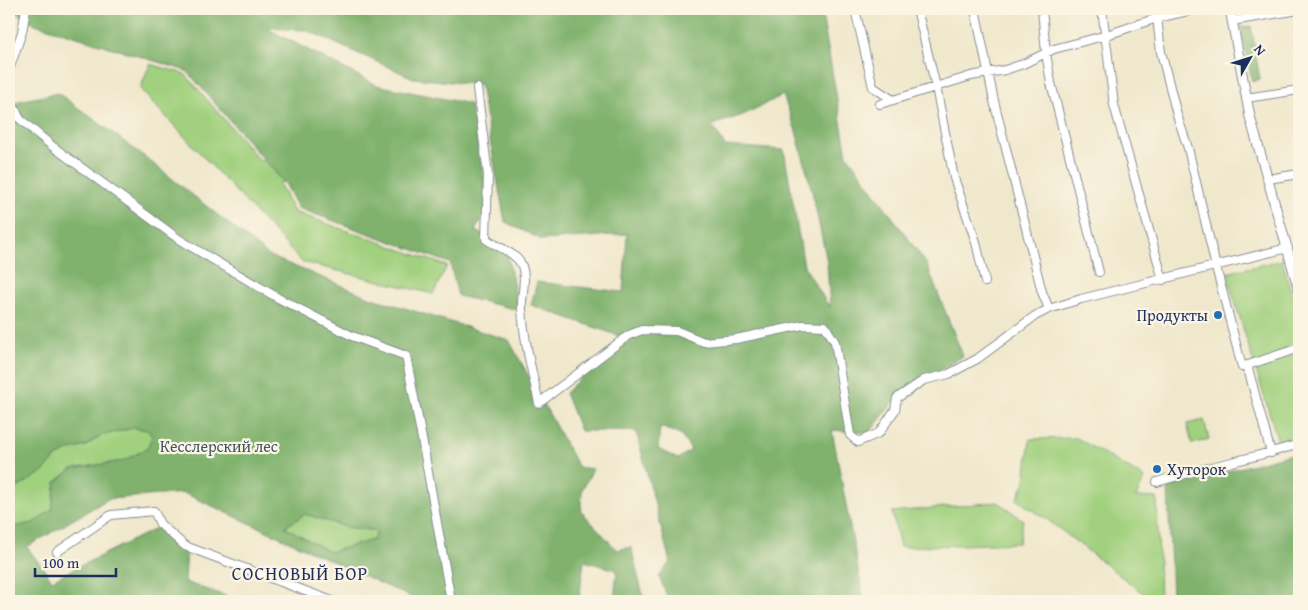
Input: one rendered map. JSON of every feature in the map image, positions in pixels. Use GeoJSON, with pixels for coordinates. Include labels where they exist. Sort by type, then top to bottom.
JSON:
{"type":"FeatureCollection","features":[{"type":"Feature","properties":{"kind":"main road"},"geometry":{"type":"LineString","coordinates":[[1230,9],[1246,98],[1299,290]]}},
{"type":"Feature","properties":{"kind":"street"},"geometry":{"type":"LineString","coordinates":[[9,70],[22,32],[26,9]]}},
{"type":"Feature","properties":{"kind":"street"},"geometry":{"type":"LineString","coordinates":[[855,9],[873,86],[893,100]]}},
{"type":"Feature","properties":{"kind":"street"},"geometry":{"type":"LineString","coordinates":[[918,9],[954,178],[976,242],[985,282]]}},
{"type":"Feature","properties":{"kind":"street"},"geometry":{"type":"LineString","coordinates":[[975,9],[994,101],[1042,292],[1049,309]]}},
{"type":"Feature","properties":{"kind":"street"},"geometry":{"type":"LineString","coordinates":[[1042,9],[1051,83],[1099,272]]}},
{"type":"Feature","properties":{"kind":"street"},"geometry":{"type":"LineString","coordinates":[[1102,9],[1107,35],[1114,105],[1163,280]]}},
{"type":"Feature","properties":{"kind":"street"},"geometry":{"type":"LineString","coordinates":[[1156,9],[1161,52],[1177,115],[1188,148],[1216,267],[1271,453]]}},
{"type":"Feature","properties":{"kind":"street"},"geometry":{"type":"LineString","coordinates":[[880,104],[989,72],[1005,70],[1023,64],[1054,49],[1107,35],[1157,18],[1197,9]]}},
{"type":"Feature","properties":{"kind":"street"},"geometry":{"type":"LineString","coordinates":[[1232,21],[1299,10]]}},
{"type":"Feature","properties":{"kind":"street"},"geometry":{"type":"LineString","coordinates":[[477,88],[488,175],[486,239],[517,258],[522,267],[524,282],[522,307],[528,357],[540,403],[629,335],[642,330],[677,331],[704,342],[736,339],[803,325],[825,326],[835,342],[850,435],[858,442],[879,433],[895,410],[897,398],[924,380],[949,374],[977,359],[1035,316],[1049,309],[1082,299],[1288,248]]}},
{"type":"Feature","properties":{"kind":"street"},"geometry":{"type":"LineString","coordinates":[[1246,98],[1299,90]]}},
{"type":"Feature","properties":{"kind":"street"},"geometry":{"type":"LineString","coordinates":[[9,97],[20,119],[52,146],[180,240],[278,298],[344,331],[406,356],[451,601]]}},
{"type":"Feature","properties":{"kind":"street"},"geometry":{"type":"LineString","coordinates":[[1268,179],[1299,174]]}},
{"type":"Feature","properties":{"kind":"street"},"geometry":{"type":"LineString","coordinates":[[1244,366],[1299,348]]}},
{"type":"Feature","properties":{"kind":"street"},"geometry":{"type":"LineString","coordinates":[[1157,482],[1184,473],[1271,453],[1299,444]]}},
{"type":"Feature","properties":{"kind":"street"},"geometry":{"type":"LineString","coordinates":[[57,552],[111,515],[154,510],[160,524],[185,546],[332,601]]}},
{"type":"Feature","properties":{"kind":"green space"},"geometry":{"type":"Polygon","coordinates":[[[9,9],[821,9],[847,155],[926,263],[963,356],[897,398],[869,433],[832,430],[864,601],[669,601],[659,577],[670,562],[636,431],[580,431],[565,393],[617,343],[625,338],[531,305],[537,282],[623,292],[627,234],[542,240],[505,222],[480,85],[413,78],[306,30],[266,28],[376,85],[470,104],[490,207],[475,230],[506,249],[519,310],[458,296],[450,263],[298,208],[286,185],[187,71],[35,24],[9,9]],[[783,95],[743,115],[712,125],[725,146],[784,150],[804,266],[830,308],[827,262],[812,191],[796,131],[783,95]],[[660,427],[658,449],[678,459],[691,450],[680,434],[660,427]]]}},
{"type":"Feature","properties":{"kind":"green space"},"geometry":{"type":"Polygon","coordinates":[[[1251,26],[1260,79],[1252,82],[1241,27],[1251,26]]]}},
{"type":"Feature","properties":{"kind":"green space"},"geometry":{"type":"Polygon","coordinates":[[[150,64],[185,74],[260,161],[363,146],[370,165],[279,183],[294,212],[447,266],[433,294],[302,262],[140,89],[150,64]]]}},
{"type":"Feature","properties":{"kind":"green space","name":"Кесслерский лес"},"geometry":{"type":"Polygon","coordinates":[[[58,93],[145,157],[269,256],[372,298],[509,340],[578,467],[593,469],[582,490],[581,511],[617,550],[631,547],[643,596],[640,601],[614,601],[617,570],[584,561],[579,601],[419,601],[184,493],[108,499],[27,547],[52,580],[159,527],[187,550],[185,582],[240,601],[9,601],[9,528],[33,523],[52,510],[56,482],[72,469],[123,461],[148,448],[152,436],[148,430],[133,428],[100,436],[86,446],[70,450],[56,457],[44,471],[9,493],[9,103],[58,93]],[[305,514],[285,527],[330,552],[373,540],[377,531],[346,527],[305,514]]]}},
{"type":"Feature","properties":{"kind":"green space"},"geometry":{"type":"Polygon","coordinates":[[[1282,260],[1299,320],[1299,438],[1279,444],[1226,273],[1282,260]]]}},
{"type":"Feature","properties":{"kind":"green space"},"geometry":{"type":"Polygon","coordinates":[[[1204,420],[1209,439],[1192,444],[1187,424],[1204,420]]]}},
{"type":"Feature","properties":{"kind":"green space"},"geometry":{"type":"Polygon","coordinates":[[[133,428],[148,430],[152,437],[148,448],[123,461],[72,469],[56,482],[52,510],[33,523],[9,528],[9,493],[44,471],[56,457],[70,450],[86,446],[100,436],[133,428]]]}},
{"type":"Feature","properties":{"kind":"green space"},"geometry":{"type":"Polygon","coordinates":[[[1077,438],[1145,478],[1136,497],[1157,498],[1160,601],[1153,601],[1048,520],[1017,500],[1025,481],[1030,439],[1077,438]]]}},
{"type":"Feature","properties":{"kind":"green space"},"geometry":{"type":"Polygon","coordinates":[[[1299,452],[1299,601],[1172,601],[1168,487],[1299,452]]]}},
{"type":"Feature","properties":{"kind":"green space"},"geometry":{"type":"Polygon","coordinates":[[[998,502],[1023,520],[1019,543],[900,547],[892,512],[998,502]]]}},
{"type":"Feature","properties":{"kind":"green space"},"geometry":{"type":"Polygon","coordinates":[[[305,514],[346,527],[377,530],[373,540],[330,552],[285,527],[305,514]]]}},
{"type":"Feature","properties":{"kind":"place","name":"Продукты"},"geometry":{"type":"Point","coordinates":[1218,315]}},
{"type":"Feature","properties":{"kind":"place","name":"Хуторок"},"geometry":{"type":"Point","coordinates":[1157,469]}},
{"type":"Feature","properties":{"kind":"district","name":"СОСНОВЫЙ БОР"},"geometry":{"type":"Point","coordinates":[300,573]}}]}
